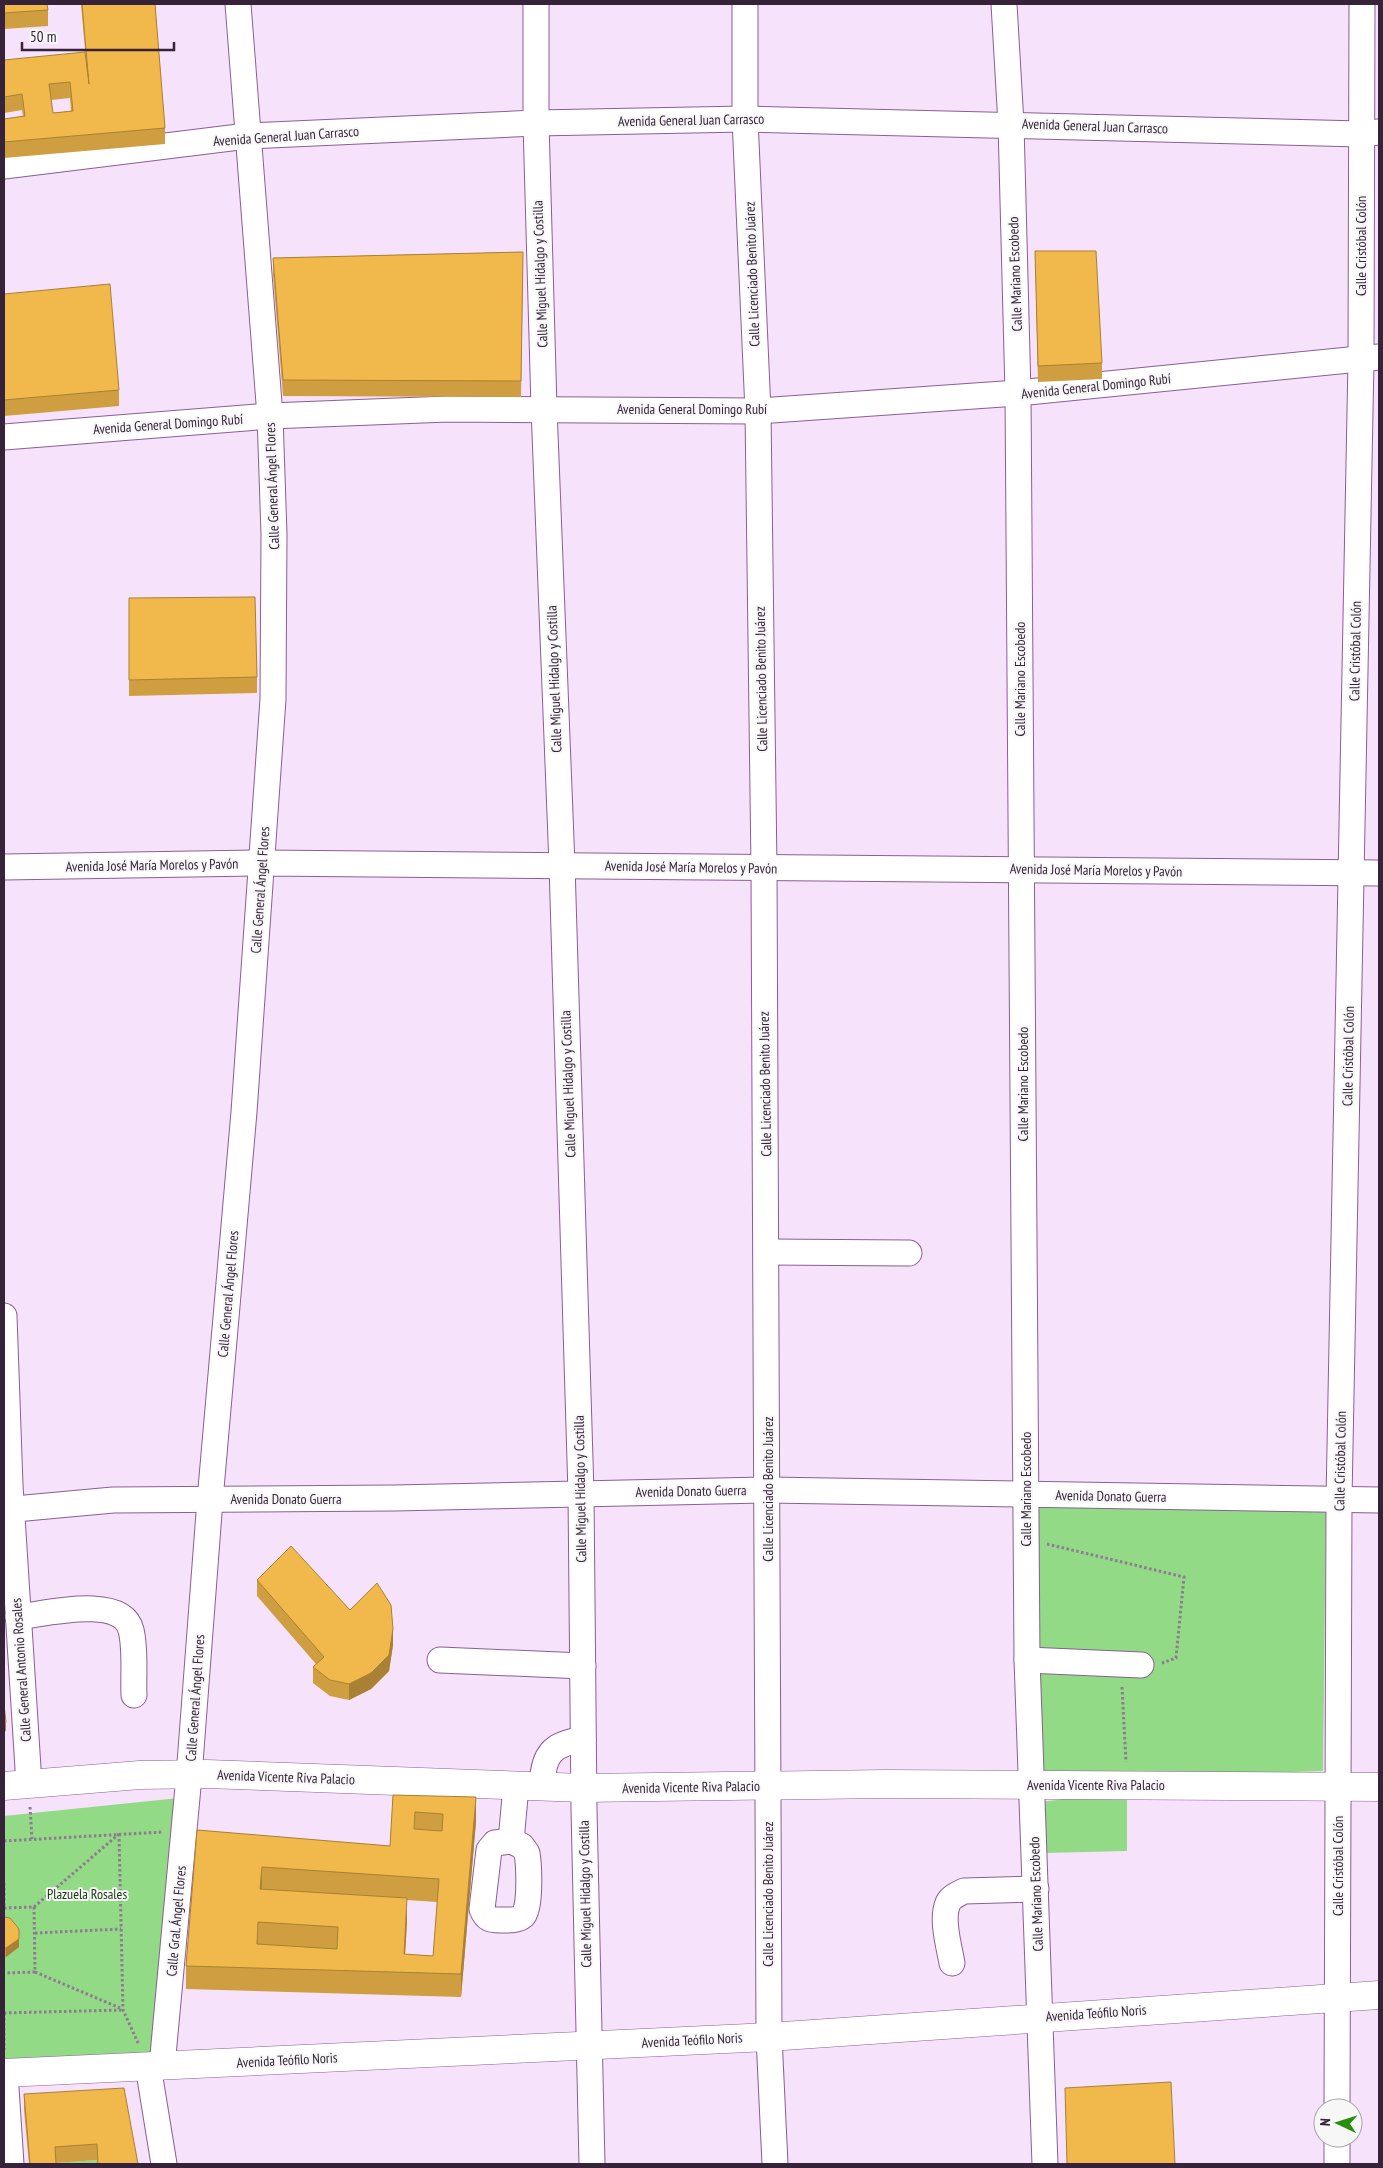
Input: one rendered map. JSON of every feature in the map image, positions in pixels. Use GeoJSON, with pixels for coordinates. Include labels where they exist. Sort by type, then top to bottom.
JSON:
{"type":"FeatureCollection","features":[{"type":"Feature","properties":{"kind":"main road","name":"Avenida Vicente Riva Palacio"},"geometry":{"type":"LineString","coordinates":[[16,1785],[140,1775],[301,1776],[584,1788],[885,1784],[1379,1787]]}},
{"type":"Feature","properties":{"kind":"main road","name":"Avenida Teófilo Noris"},"geometry":{"type":"LineString","coordinates":[[4,2073],[769,2037],[1040,2016],[1379,1995]]}},
{"type":"Feature","properties":{"kind":"street","name":"Calle General Ángel Flores"},"geometry":{"type":"LineString","coordinates":[[189,1776],[210,1500],[244,1112],[263,863],[273,699],[274,534],[270,416],[238,4]]}},
{"type":"Feature","properties":{"kind":"street","name":"Calle Miguel Hidalgo y Costilla"},"geometry":{"type":"LineString","coordinates":[[536,4],[536,123],[544,408],[562,864],[581,1493],[588,2046],[592,2164]]}},
{"type":"Feature","properties":{"kind":"street","name":"Calle Licenciado Benito Juárez"},"geometry":{"type":"LineString","coordinates":[[745,4],[745,119],[758,411],[767,1252],[769,2037],[775,2164]]}},
{"type":"Feature","properties":{"kind":"street","name":"Calle Mariano Escobedo"},"geometry":{"type":"LineString","coordinates":[[1004,4],[1011,124],[1018,394],[1027,1660],[1046,2164]]}},
{"type":"Feature","properties":{"kind":"street","name":"Calle Cristóbal Colón"},"geometry":{"type":"LineString","coordinates":[[1337,2098],[1339,1499],[1351,873],[1370,358],[1370,133],[1362,4]]}},
{"type":"Feature","properties":{"kind":"street","name":"Avenida General Juan Carrasco"},"geometry":{"type":"LineString","coordinates":[[4,166],[247,136],[536,123],[745,119],[1370,133]]}},
{"type":"Feature","properties":{"kind":"street","name":"Avenida General Domingo Rubí"},"geometry":{"type":"LineString","coordinates":[[4,437],[270,416],[448,409],[544,408],[758,411],[1018,394],[1370,358]]}},
{"type":"Feature","properties":{"kind":"street","name":"Avenida José María Morelos y Pavón"},"geometry":{"type":"LineString","coordinates":[[4,867],[263,863],[562,864],[764,869],[1022,868],[1379,873]]}},
{"type":"Feature","properties":{"kind":"street"},"geometry":{"type":"LineString","coordinates":[[767,1252],[908,1253]]}},
{"type":"Feature","properties":{"kind":"street","name":"Calle General Antonio Rosales"},"geometry":{"type":"LineString","coordinates":[[4,1316],[8,1510],[18,1617],[16,1785]]}},
{"type":"Feature","properties":{"kind":"street","name":"Avenida Donato Guerra"},"geometry":{"type":"LineString","coordinates":[[8,1510],[113,1500],[394,1498],[768,1490],[1379,1500]]}},
{"type":"Feature","properties":{"kind":"street"},"geometry":{"type":"LineString","coordinates":[[18,1617],[86,1609],[108,1609],[124,1616],[131,1629],[134,1695]]}},
{"type":"Feature","properties":{"kind":"street"},"geometry":{"type":"LineString","coordinates":[[440,1660],[582,1666]]}},
{"type":"Feature","properties":{"kind":"street"},"geometry":{"type":"LineString","coordinates":[[1027,1660],[1140,1670]]}},
{"type":"Feature","properties":{"kind":"street"},"geometry":{"type":"LineString","coordinates":[[511,1841],[529,1786],[543,1768],[546,1758],[562,1743],[583,1740]]}},
{"type":"Feature","properties":{"kind":"street","name":"Calle Gral. Ángel Flores"},"geometry":{"type":"LineString","coordinates":[[155,2066],[184,1832],[189,1776]]}},
{"type":"Feature","properties":{"kind":"street"},"geometry":{"type":"LineString","coordinates":[[952,1963],[946,1917],[948,1903],[954,1896],[964,1891],[1036,1889]]}},
{"type":"Feature","properties":{"kind":"street"},"geometry":{"type":"LineString","coordinates":[[155,2066],[164,2164]]}},
{"type":"Feature","properties":{"kind":"street"},"geometry":{"type":"LineString","coordinates":[[4,2073],[11,2164]]}},
{"type":"Feature","properties":{"kind":"street"},"geometry":{"type":"LineString","coordinates":[[1337,2148],[1337,2164]]}},
{"type":"Feature","properties":{"kind":"path"},"geometry":{"type":"LineString","coordinates":[[1026,1539],[1184,1577],[1176,1658],[1140,1670],[1127,1762],[1118,1762]]}},
{"type":"Feature","properties":{"kind":"path"},"geometry":{"type":"LineString","coordinates":[[16,1785],[32,1839]]}},
{"type":"Feature","properties":{"kind":"path"},"geometry":{"type":"LineString","coordinates":[[4,1841],[184,1832]]}},
{"type":"Feature","properties":{"kind":"path"},"geometry":{"type":"LineString","coordinates":[[4,1884],[4,1908],[34,1907],[119,1834]]}},
{"type":"Feature","properties":{"kind":"path"},"geometry":{"type":"LineString","coordinates":[[119,1834],[123,2010],[155,2066]]}},
{"type":"Feature","properties":{"kind":"path"},"geometry":{"type":"LineString","coordinates":[[34,1907],[36,1972]]}},
{"type":"Feature","properties":{"kind":"path"},"geometry":{"type":"LineString","coordinates":[[35,1934],[121,1929]]}},
{"type":"Feature","properties":{"kind":"path"},"geometry":{"type":"LineString","coordinates":[[4,1973],[36,1972],[123,2010]]}},
{"type":"Feature","properties":{"kind":"path"},"geometry":{"type":"LineString","coordinates":[[4,2073],[4,2013],[123,2010]]}},
{"type":"Feature","properties":{"kind":"green space"},"geometry":{"type":"Polygon","coordinates":[[[1036,1504],[1326,1510],[1323,1771],[1041,1780],[1036,1504]]]}},
{"type":"Feature","properties":{"kind":"green space"},"geometry":{"type":"Polygon","coordinates":[[[1127,1791],[1127,1851],[1043,1853],[1041,1802],[1127,1791]]]}},
{"type":"Feature","properties":{"kind":"green space","name":"Plazuela Rosales"},"geometry":{"type":"Polygon","coordinates":[[[179,1798],[157,2058],[4,2066],[4,1816],[179,1798]]]}},
{"type":"Feature","properties":{"kind":"green space"},"geometry":{"type":"Polygon","coordinates":[[[97,2160],[97,2164],[55,2164],[55,2163],[97,2160]]]}},
{"type":"Feature","properties":{"kind":"building"},"geometry":{"type":"Polygon","coordinates":[[[4,4],[47,4],[48,10],[4,13],[4,4]]]}},
{"type":"Feature","properties":{"kind":"building"},"geometry":{"type":"Polygon","coordinates":[[[82,4],[155,4],[165,128],[4,142],[4,119],[25,116],[22,94],[4,97],[4,60],[85,52],[89,84],[82,4]],[[70,82],[49,84],[53,113],[73,111],[70,82]]]}},
{"type":"Feature","properties":{"kind":"building"},"geometry":{"type":"Polygon","coordinates":[[[1035,251],[1096,251],[1102,363],[1038,366],[1035,251]]]}},
{"type":"Feature","properties":{"kind":"building"},"geometry":{"type":"Polygon","coordinates":[[[523,252],[521,381],[283,380],[273,258],[523,252]]]}},
{"type":"Feature","properties":{"kind":"building"},"geometry":{"type":"Polygon","coordinates":[[[110,284],[119,390],[4,400],[4,294],[110,284]]]}},
{"type":"Feature","properties":{"kind":"building"},"geometry":{"type":"Polygon","coordinates":[[[255,597],[257,677],[129,680],[129,598],[255,597]]]}},
{"type":"Feature","properties":{"kind":"building"},"geometry":{"type":"Polygon","coordinates":[[[291,1546],[350,1610],[377,1583],[391,1605],[393,1629],[389,1655],[371,1673],[349,1684],[330,1680],[313,1667],[324,1657],[257,1580],[291,1546]]]}},
{"type":"Feature","properties":{"kind":"building"},"geometry":{"type":"Polygon","coordinates":[[[4,1705],[6,1722],[4,1726],[4,1705]]]}},
{"type":"Feature","properties":{"kind":"building"},"geometry":{"type":"Polygon","coordinates":[[[393,1795],[476,1797],[461,1974],[186,1966],[197,1830],[390,1846],[393,1795]],[[415,1812],[414,1829],[442,1831],[443,1814],[415,1812]],[[262,1867],[260,1889],[407,1898],[404,1954],[433,1956],[439,1879],[262,1867]],[[258,1922],[257,1944],[337,1949],[338,1927],[258,1922]]]}},
{"type":"Feature","properties":{"kind":"building"},"geometry":{"type":"Polygon","coordinates":[[[4,1917],[10,1918],[19,1929],[19,1939],[6,1948],[4,1948],[4,1917]]]}},
{"type":"Feature","properties":{"kind":"building"},"geometry":{"type":"Polygon","coordinates":[[[1171,2082],[1175,2164],[1067,2164],[1065,2088],[1171,2082]]]}},
{"type":"Feature","properties":{"kind":"building"},"geometry":{"type":"Polygon","coordinates":[[[124,2088],[138,2164],[98,2164],[97,2144],[55,2147],[56,2164],[30,2164],[24,2094],[124,2088]]]}}]}
